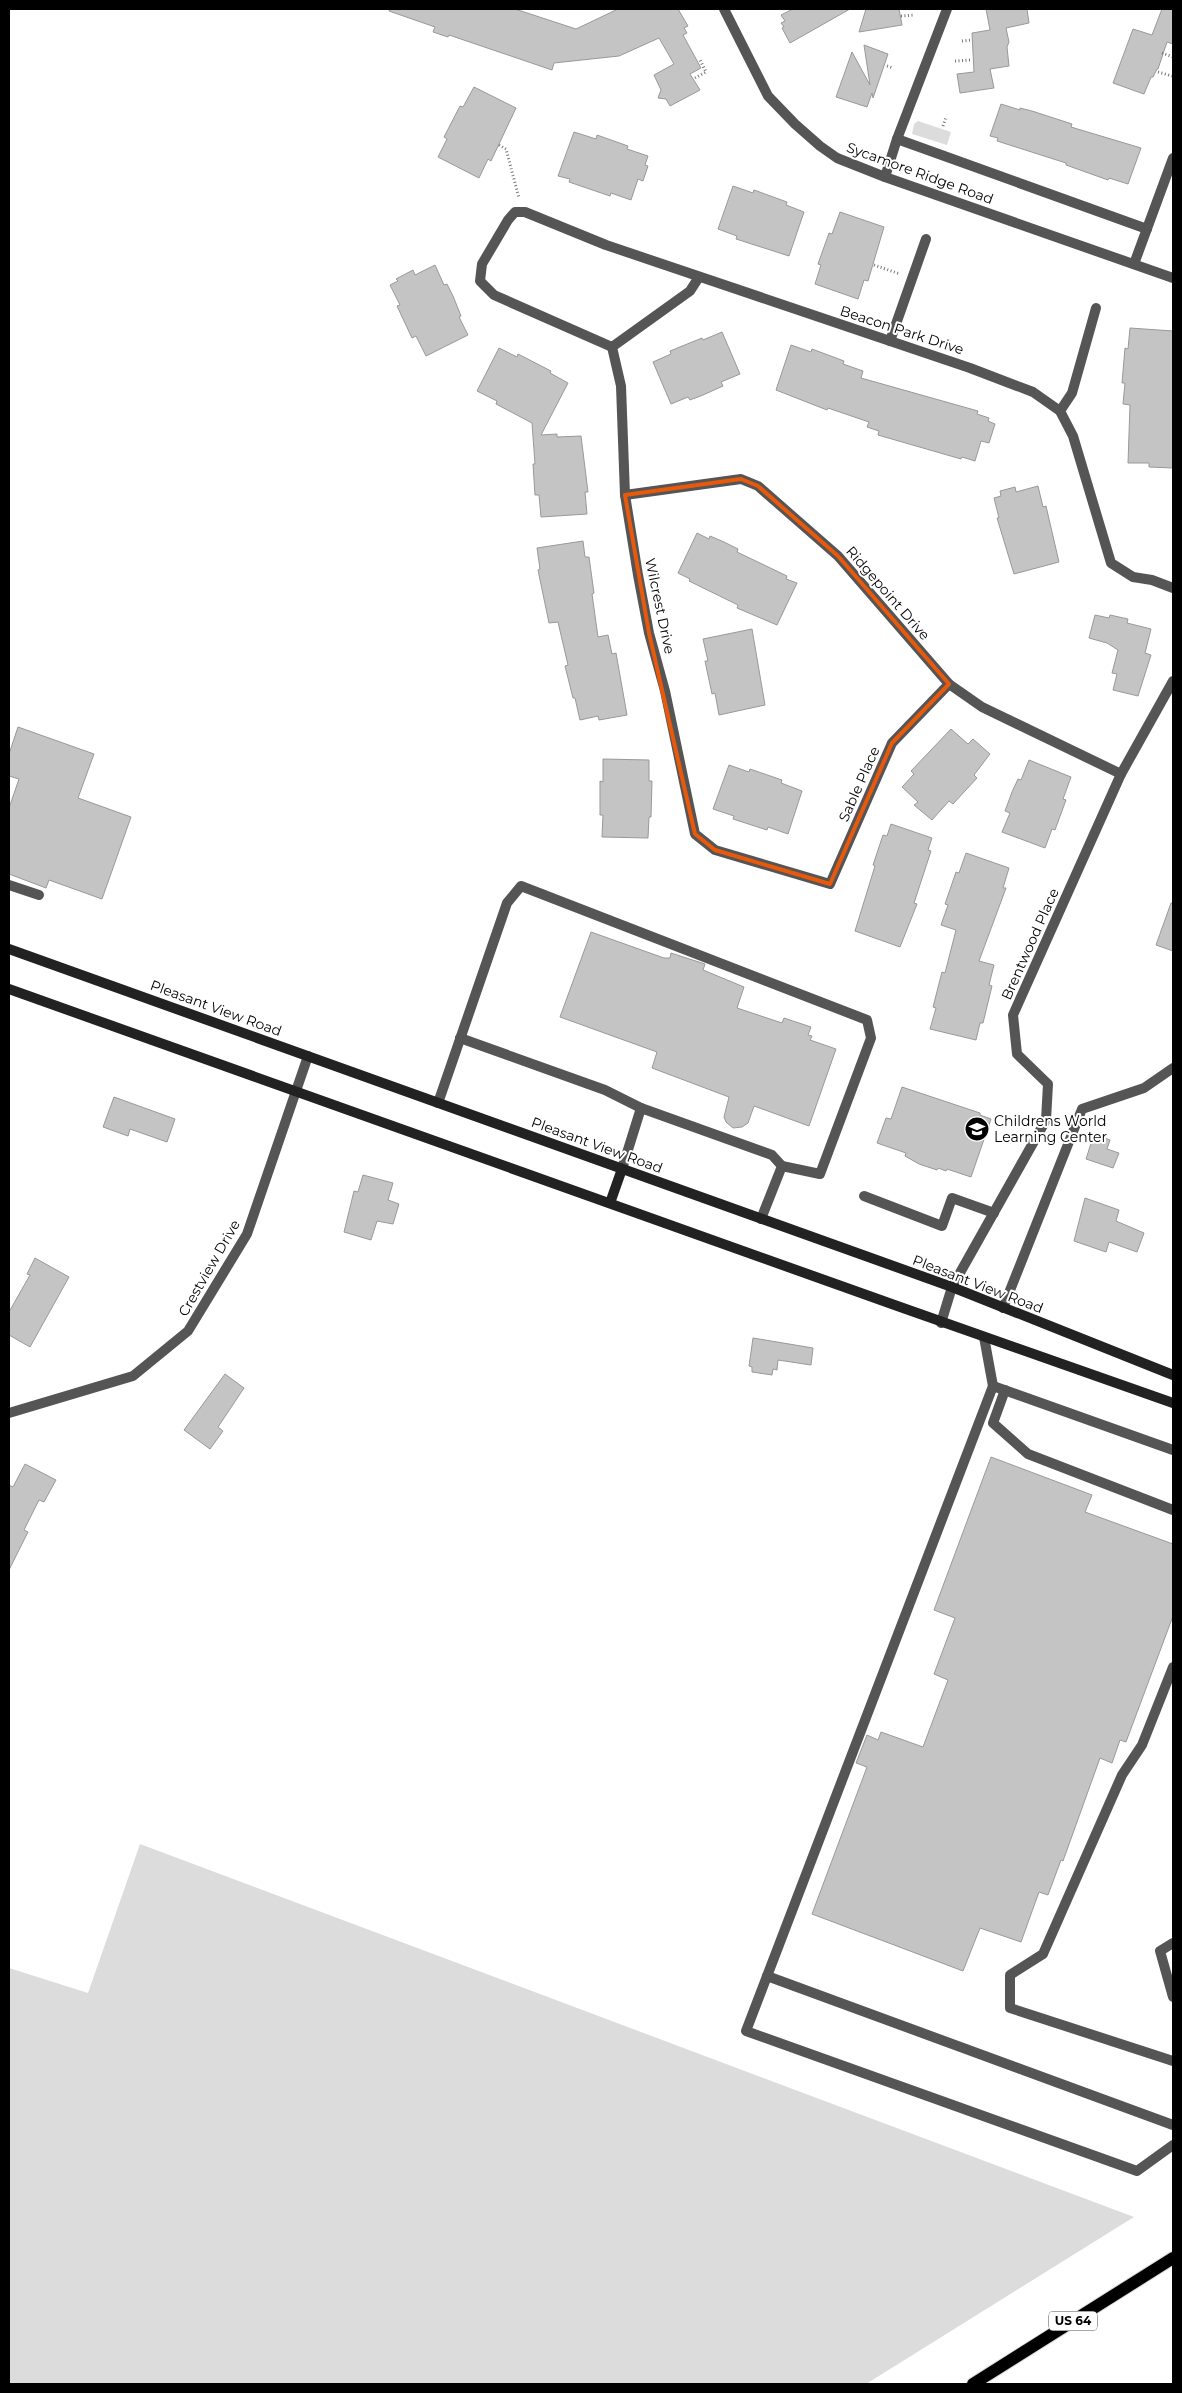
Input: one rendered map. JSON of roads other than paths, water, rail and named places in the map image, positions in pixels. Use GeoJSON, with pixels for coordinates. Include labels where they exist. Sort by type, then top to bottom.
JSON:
{"type":"FeatureCollection","features":[{"type":"Feature","properties":{"kind":"main road","name":"Pleasant View Road"},"geometry":{"type":"LineString","coordinates":[[9,949],[952,1287],[1173,1376]]}},
{"type":"Feature","properties":{"kind":"main road"},"geometry":{"type":"LineString","coordinates":[[9,990],[296,1089],[942,1323],[1173,1403]]}},
{"type":"Feature","properties":{"kind":"main road"},"geometry":{"type":"LineString","coordinates":[[610,1203],[622,1169]]}},
{"type":"Feature","properties":{"kind":"main road","name":"US 64"},"geometry":{"type":"LineString","coordinates":[[973,2384],[1173,2258]]}},
{"type":"Feature","properties":{"kind":"street","name":"Sycamore Ridge Road"},"geometry":{"type":"LineString","coordinates":[[724,9],[761,85],[777,107],[820,146],[837,158],[885,178],[1173,278]]}},
{"type":"Feature","properties":{"kind":"street"},"geometry":{"type":"LineString","coordinates":[[885,178],[897,139],[947,9]]}},
{"type":"Feature","properties":{"kind":"street"},"geometry":{"type":"LineString","coordinates":[[897,139],[1147,229]]}},
{"type":"Feature","properties":{"kind":"street"},"geometry":{"type":"LineString","coordinates":[[1134,264],[1173,158]]}},
{"type":"Feature","properties":{"kind":"street","name":"Beacon Park Drive"},"geometry":{"type":"LineString","coordinates":[[612,347],[494,295],[480,281],[482,264],[508,220],[515,212],[525,212],[606,245],[699,278],[970,368],[1034,392],[1060,411],[1073,436],[1111,564],[1133,578],[1152,580],[1173,588]]}},
{"type":"Feature","properties":{"kind":"street"},"geometry":{"type":"LineString","coordinates":[[890,341],[926,239]]}},
{"type":"Feature","properties":{"kind":"street"},"geometry":{"type":"LineString","coordinates":[[612,347],[690,291],[699,278]]}},
{"type":"Feature","properties":{"kind":"street"},"geometry":{"type":"LineString","coordinates":[[1060,411],[1072,393],[1096,308]]}},
{"type":"Feature","properties":{"kind":"street","name":"Wilcrest Drive"},"geometry":{"type":"LineString","coordinates":[[612,347],[621,386],[625,495],[648,623],[665,691],[695,834],[715,850],[830,884]]}},
{"type":"Feature","properties":{"kind":"street","name":"Ridgepoint Drive"},"geometry":{"type":"LineString","coordinates":[[625,495],[741,480],[758,486],[838,556],[949,684],[982,707],[1121,774]]}},
{"type":"Feature","properties":{"kind":"street","name":"Brentwood Place"},"geometry":{"type":"LineString","coordinates":[[942,1323],[952,1287],[1046,1120],[1048,1084],[1018,1054],[1013,1015],[1121,774],[1173,680]]}},
{"type":"Feature","properties":{"kind":"street","name":"Sable Place"},"geometry":{"type":"LineString","coordinates":[[830,884],[892,743],[949,684]]}},
{"type":"Feature","properties":{"kind":"street"},"geometry":{"type":"LineString","coordinates":[[9,884],[39,895]]}},
{"type":"Feature","properties":{"kind":"street"},"geometry":{"type":"LineString","coordinates":[[438,1103],[460,1038],[507,904],[521,886],[867,1020],[871,1038],[820,1174],[782,1166],[772,1155],[641,1108],[605,1090],[460,1038]]}},
{"type":"Feature","properties":{"kind":"street","name":"Crestview Drive"},"geometry":{"type":"LineString","coordinates":[[9,1414],[133,1376],[188,1331],[247,1234],[308,1056]]}},
{"type":"Feature","properties":{"kind":"street"},"geometry":{"type":"LineString","coordinates":[[1004,1308],[1082,1109],[1144,1088],[1173,1068]]}},
{"type":"Feature","properties":{"kind":"street"},"geometry":{"type":"LineString","coordinates":[[622,1169],[641,1108]]}},
{"type":"Feature","properties":{"kind":"street"},"geometry":{"type":"LineString","coordinates":[[761,1218],[782,1166]]}},
{"type":"Feature","properties":{"kind":"street"},"geometry":{"type":"LineString","coordinates":[[864,1196],[942,1226],[952,1198],[994,1213]]}},
{"type":"Feature","properties":{"kind":"street"},"geometry":{"type":"LineString","coordinates":[[984,1338],[993,1386],[746,2031],[1137,2171],[1173,2145]]}},
{"type":"Feature","properties":{"kind":"street"},"geometry":{"type":"LineString","coordinates":[[993,1386],[1173,1450]]}},
{"type":"Feature","properties":{"kind":"street"},"geometry":{"type":"LineString","coordinates":[[1005,1390],[993,1423],[1028,1454],[1173,1510]]}},
{"type":"Feature","properties":{"kind":"street"},"geometry":{"type":"LineString","coordinates":[[1173,1667],[1142,1745],[1122,1775],[1043,1954],[1010,1975],[1010,2008],[1173,2061]]}},
{"type":"Feature","properties":{"kind":"street"},"geometry":{"type":"LineString","coordinates":[[1173,1943],[1160,1952],[1173,1997]]}},
{"type":"Feature","properties":{"kind":"street"},"geometry":{"type":"LineString","coordinates":[[767,1976],[1173,2124]]}},
{"type":"Feature","properties":{"kind":"place","name":"Childrens World Learning Center"},"geometry":{"type":"Point","coordinates":[977,1129]}}]}
